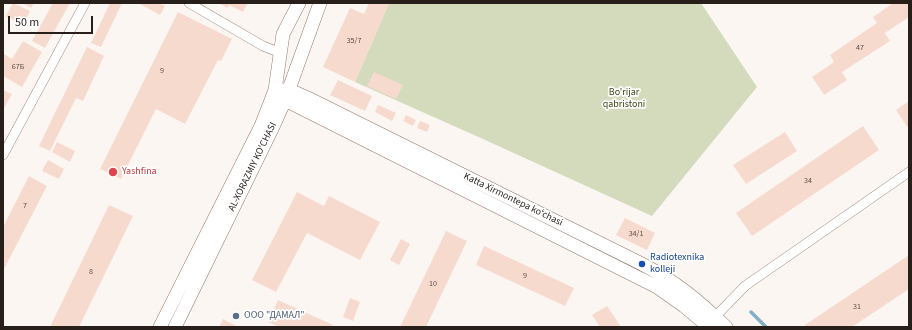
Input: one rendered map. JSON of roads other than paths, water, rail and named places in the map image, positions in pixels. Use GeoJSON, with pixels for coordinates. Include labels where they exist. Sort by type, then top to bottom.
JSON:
{"type":"FeatureCollection","features":[{"type":"Feature","properties":{"kind":"main road","name":"AL-XORAZMIY KO'CHASI"},"geometry":{"type":"LineString","coordinates":[[160,327],[261,126],[275,90],[283,34],[299,3]]}},
{"type":"Feature","properties":{"kind":"main road","name":"AL-XORAZMIY KO'CHASI"},"geometry":{"type":"LineString","coordinates":[[175,327],[265,144],[287,95],[320,3]]}},
{"type":"Feature","properties":{"kind":"main road"},"geometry":{"type":"LineString","coordinates":[[275,90],[287,95]]}},
{"type":"Feature","properties":{"kind":"main road","name":"Katta Xirmontepa koʻchasi"},"geometry":{"type":"LineString","coordinates":[[287,95],[642,264],[678,285],[701,303],[710,323],[726,327]]}},
{"type":"Feature","properties":{"kind":"street"},"geometry":{"type":"LineString","coordinates":[[3,155],[84,3]]}},
{"type":"Feature","properties":{"kind":"street"},"geometry":{"type":"LineString","coordinates":[[189,3],[263,46],[281,53]]}},
{"type":"Feature","properties":{"kind":"street"},"geometry":{"type":"LineString","coordinates":[[710,323],[745,286],[909,172]]}},
{"type":"Feature","properties":{"kind":"waterway"},"geometry":{"type":"LineString","coordinates":[[751,312],[766,327]]}},
{"type":"Feature","properties":{"kind":"place","name":"Yashfina"},"geometry":{"type":"Point","coordinates":[113,172]}},
{"type":"Feature","properties":{"kind":"place","name":"Radiotexnika kolleji"},"geometry":{"type":"Point","coordinates":[642,264]}},
{"type":"Feature","properties":{"kind":"place","name":"ООО \"ДАМАЛ\""},"geometry":{"type":"Point","coordinates":[236,316]}},
{"type":"Feature","properties":{"kind":"park label","name":"Bo'rijar qabristoni"},"geometry":{"type":"Point","coordinates":[624,98]}}]}
